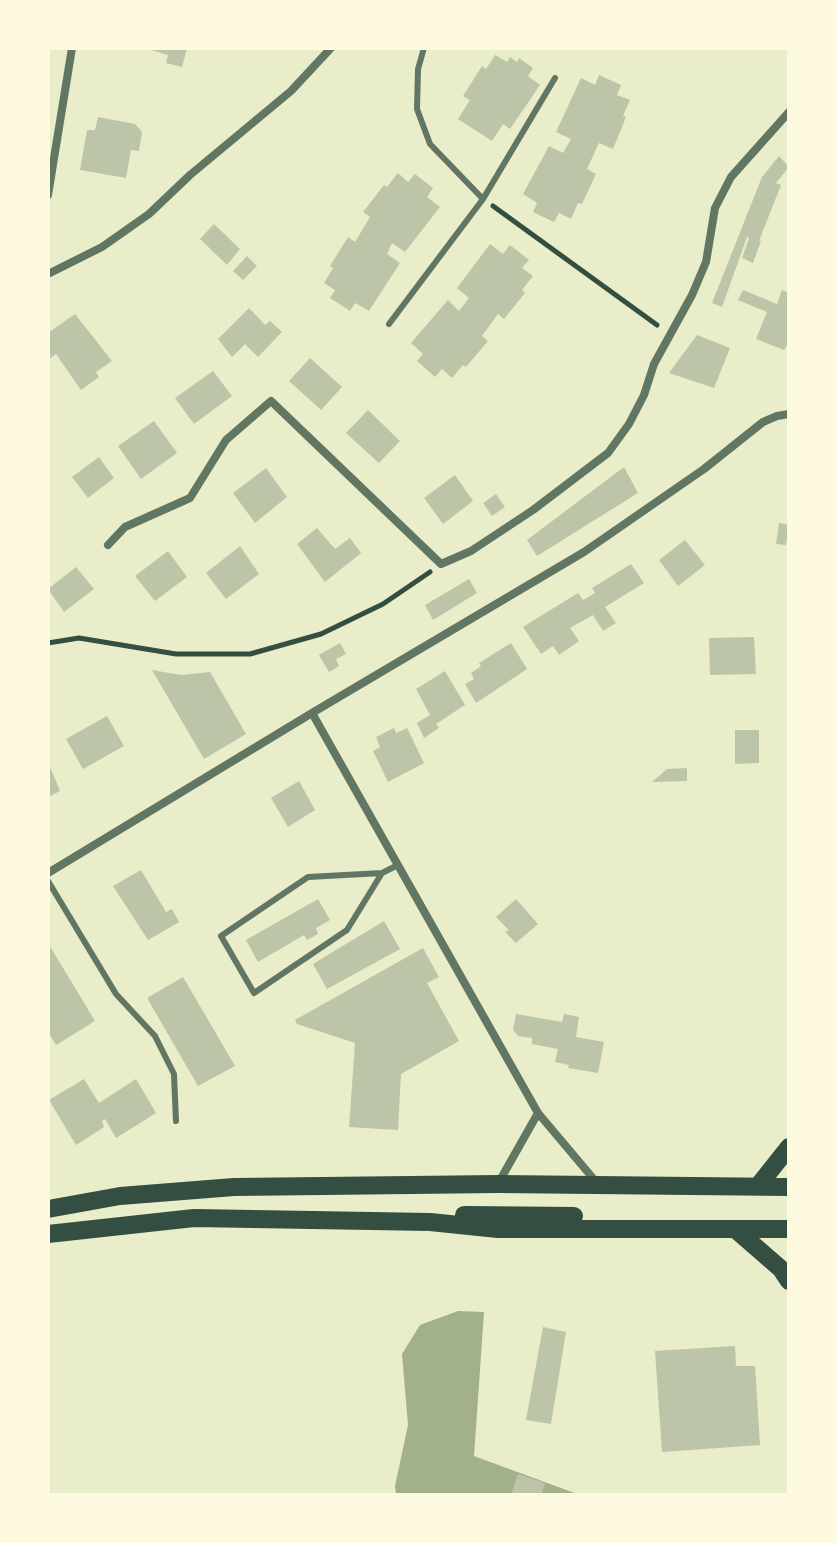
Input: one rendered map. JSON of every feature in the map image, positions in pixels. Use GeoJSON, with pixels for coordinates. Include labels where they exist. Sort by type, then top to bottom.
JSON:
{"type":"FeatureCollection","features":[{"type":"Feature","properties":{"kind":"main road"},"geometry":{"type":"LineString","coordinates":[[758,1186],[789,1147]]}},
{"type":"Feature","properties":{"kind":"main road"},"geometry":{"type":"LineString","coordinates":[[48,1209],[120,1196],[234,1187],[498,1184],[789,1187]]}},
{"type":"Feature","properties":{"kind":"main road"},"geometry":{"type":"LineString","coordinates":[[430,1222],[463,1215],[789,1217]]}},
{"type":"Feature","properties":{"kind":"main road"},"geometry":{"type":"LineString","coordinates":[[48,1234],[194,1218],[339,1223],[430,1222],[498,1229],[789,1229]]}},
{"type":"Feature","properties":{"kind":"main road"},"geometry":{"type":"LineString","coordinates":[[735,1229],[781,1269],[789,1281]]}},
{"type":"Feature","properties":{"kind":"street"},"geometry":{"type":"LineString","coordinates":[[48,195],[72,48]]}},
{"type":"Feature","properties":{"kind":"street"},"geometry":{"type":"LineString","coordinates":[[48,274],[102,247],[149,214],[190,175],[291,91],[331,48]]}},
{"type":"Feature","properties":{"kind":"street"},"geometry":{"type":"LineString","coordinates":[[108,545],[125,527],[190,498],[226,440],[271,401],[441,564],[471,551],[533,510],[608,453],[629,424],[644,395],[654,364],[706,262],[715,208],[731,177],[789,112]]}},
{"type":"Feature","properties":{"kind":"street"},"geometry":{"type":"LineString","coordinates":[[48,873],[584,552],[704,469],[763,422],[789,414]]}},
{"type":"Feature","properties":{"kind":"street"},"geometry":{"type":"LineString","coordinates":[[312,713],[538,1113],[600,1187]]}},
{"type":"Feature","properties":{"kind":"street"},"geometry":{"type":"LineString","coordinates":[[498,1184],[538,1113]]}},
{"type":"Feature","properties":{"kind":"lane"},"geometry":{"type":"LineString","coordinates":[[424,48],[418,69],[417,109],[430,144],[483,199]]}},
{"type":"Feature","properties":{"kind":"lane"},"geometry":{"type":"LineString","coordinates":[[389,324],[483,199],[555,78]]}},
{"type":"Feature","properties":{"kind":"lane"},"geometry":{"type":"LineString","coordinates":[[382,873],[347,930],[254,993],[221,936],[308,877],[382,873],[398,865]]}},
{"type":"Feature","properties":{"kind":"lane"},"geometry":{"type":"LineString","coordinates":[[48,881],[116,994],[155,1036],[174,1074],[176,1121]]}},
{"type":"Feature","properties":{"kind":"path"},"geometry":{"type":"LineString","coordinates":[[483,199],[670,335]]}},
{"type":"Feature","properties":{"kind":"path"},"geometry":{"type":"LineString","coordinates":[[48,643],[79,638],[176,654],[250,654],[321,634],[383,604],[441,564]]}},
{"type":"Feature","properties":{"kind":"shaded area"},"geometry":{"type":"Polygon","coordinates":[[[458,1311],[484,1312],[474,1456],[580,1495],[396,1495],[395,1486],[408,1425],[402,1354],[420,1325],[458,1311]]]}},
{"type":"Feature","properties":{"kind":"building"},"geometry":{"type":"Polygon","coordinates":[[[145,48],[187,48],[182,67],[166,63],[168,55],[145,48]]]}},
{"type":"Feature","properties":{"kind":"building"},"geometry":{"type":"Polygon","coordinates":[[[495,55],[507,62],[510,57],[517,62],[519,58],[533,68],[528,76],[540,85],[510,129],[503,124],[492,141],[458,119],[470,100],[463,96],[482,66],[486,69],[495,55]]]}},
{"type":"Feature","properties":{"kind":"building"},"geometry":{"type":"Polygon","coordinates":[[[599,75],[621,85],[617,95],[630,100],[623,116],[626,117],[613,149],[599,143],[587,169],[596,174],[582,204],[578,203],[571,219],[559,213],[554,222],[533,212],[537,203],[523,194],[549,146],[563,153],[571,139],[556,132],[581,78],[595,85],[599,75]]]}},
{"type":"Feature","properties":{"kind":"building"},"geometry":{"type":"Polygon","coordinates":[[[98,117],[135,124],[142,132],[139,151],[131,150],[126,178],[80,170],[87,130],[95,130],[98,117]]]}},
{"type":"Feature","properties":{"kind":"building"},"geometry":{"type":"Polygon","coordinates":[[[779,156],[789,167],[776,183],[781,185],[753,263],[742,258],[747,237],[722,307],[712,303],[762,177],[779,156]]]}},
{"type":"Feature","properties":{"kind":"building"},"geometry":{"type":"Polygon","coordinates":[[[398,173],[408,182],[415,174],[433,188],[427,197],[440,207],[405,252],[392,243],[387,254],[400,263],[369,311],[355,303],[350,311],[330,298],[335,290],[324,283],[333,268],[330,266],[348,237],[355,242],[370,217],[363,212],[384,185],[387,187],[398,173]]]}},
{"type":"Feature","properties":{"kind":"building"},"geometry":{"type":"Polygon","coordinates":[[[214,224],[240,249],[227,265],[200,239],[214,224]]]}},
{"type":"Feature","properties":{"kind":"building"},"geometry":{"type":"Polygon","coordinates":[[[490,244],[503,254],[510,245],[529,260],[522,268],[533,276],[522,290],[525,293],[504,319],[498,314],[482,336],[488,341],[466,367],[463,365],[452,378],[442,369],[435,377],[417,361],[423,354],[411,343],[448,300],[459,311],[469,298],[457,288],[490,244]]]}},
{"type":"Feature","properties":{"kind":"building"},"geometry":{"type":"Polygon","coordinates":[[[247,256],[257,266],[243,280],[233,271],[247,256]]]}},
{"type":"Feature","properties":{"kind":"building"},"geometry":{"type":"Polygon","coordinates":[[[743,290],[777,304],[782,290],[789,293],[789,342],[784,350],[756,339],[767,312],[738,300],[743,290]]]}},
{"type":"Feature","properties":{"kind":"building"},"geometry":{"type":"Polygon","coordinates":[[[249,308],[265,325],[270,321],[282,332],[258,357],[245,344],[232,357],[218,339],[249,308]]]}},
{"type":"Feature","properties":{"kind":"building"},"geometry":{"type":"Polygon","coordinates":[[[75,314],[112,361],[96,372],[99,377],[81,390],[56,354],[48,360],[48,333],[75,314]]]}},
{"type":"Feature","properties":{"kind":"building"},"geometry":{"type":"Polygon","coordinates":[[[697,335],[730,348],[714,388],[669,373],[697,335]]]}},
{"type":"Feature","properties":{"kind":"building"},"geometry":{"type":"Polygon","coordinates":[[[310,358],[342,387],[321,410],[289,381],[310,358]]]}},
{"type":"Feature","properties":{"kind":"building"},"geometry":{"type":"Polygon","coordinates":[[[213,371],[232,396],[194,424],[175,398],[213,371]]]}},
{"type":"Feature","properties":{"kind":"building"},"geometry":{"type":"Polygon","coordinates":[[[368,410],[400,441],[379,463],[346,433],[368,410]]]}},
{"type":"Feature","properties":{"kind":"building"},"geometry":{"type":"Polygon","coordinates":[[[154,421],[177,453],[141,479],[118,446],[154,421]]]}},
{"type":"Feature","properties":{"kind":"building"},"geometry":{"type":"Polygon","coordinates":[[[99,457],[114,478],[88,498],[72,477],[99,457]]]}},
{"type":"Feature","properties":{"kind":"building"},"geometry":{"type":"Polygon","coordinates":[[[624,467],[638,493],[537,556],[527,540],[624,467]]]}},
{"type":"Feature","properties":{"kind":"building"},"geometry":{"type":"Polygon","coordinates":[[[266,468],[287,497],[255,523],[233,493],[266,468]]]}},
{"type":"Feature","properties":{"kind":"building"},"geometry":{"type":"Polygon","coordinates":[[[455,475],[473,501],[443,524],[424,498],[455,475]]]}},
{"type":"Feature","properties":{"kind":"building"},"geometry":{"type":"Polygon","coordinates":[[[496,494],[505,507],[492,516],[483,503],[496,494]]]}},
{"type":"Feature","properties":{"kind":"building"},"geometry":{"type":"Polygon","coordinates":[[[779,523],[789,525],[786,545],[776,544],[779,523]]]}},
{"type":"Feature","properties":{"kind":"building"},"geometry":{"type":"Polygon","coordinates":[[[317,528],[335,549],[350,538],[361,553],[325,582],[297,544],[317,528]]]}},
{"type":"Feature","properties":{"kind":"building"},"geometry":{"type":"Polygon","coordinates":[[[685,540],[705,565],[678,586],[659,560],[685,540]]]}},
{"type":"Feature","properties":{"kind":"building"},"geometry":{"type":"Polygon","coordinates":[[[240,546],[259,574],[226,599],[206,573],[240,546]]]}},
{"type":"Feature","properties":{"kind":"building"},"geometry":{"type":"Polygon","coordinates":[[[168,551],[187,577],[155,601],[135,576],[168,551]]]}},
{"type":"Feature","properties":{"kind":"building"},"geometry":{"type":"Polygon","coordinates":[[[631,564],[644,583],[605,607],[616,623],[603,631],[593,615],[570,628],[579,641],[559,655],[553,646],[541,654],[523,627],[578,593],[583,600],[595,593],[592,588],[631,564]]]}},
{"type":"Feature","properties":{"kind":"building"},"geometry":{"type":"Polygon","coordinates":[[[76,567],[94,589],[64,612],[48,589],[76,567]]]}},
{"type":"Feature","properties":{"kind":"building"},"geometry":{"type":"Polygon","coordinates":[[[469,579],[477,593],[433,620],[425,605],[469,579]]]}},
{"type":"Feature","properties":{"kind":"building"},"geometry":{"type":"Polygon","coordinates":[[[754,637],[756,674],[710,675],[709,638],[754,637]]]}},
{"type":"Feature","properties":{"kind":"building"},"geometry":{"type":"Polygon","coordinates":[[[340,643],[346,654],[336,659],[339,666],[329,672],[319,655],[340,643]]]}},
{"type":"Feature","properties":{"kind":"building"},"geometry":{"type":"Polygon","coordinates":[[[511,643],[527,669],[476,703],[465,684],[474,679],[471,673],[481,666],[479,663],[511,643]]]}},
{"type":"Feature","properties":{"kind":"building"},"geometry":{"type":"Polygon","coordinates":[[[152,670],[181,675],[210,672],[246,734],[204,759],[152,670]]]}},
{"type":"Feature","properties":{"kind":"building"},"geometry":{"type":"Polygon","coordinates":[[[445,671],[465,705],[436,724],[439,728],[424,738],[417,723],[430,715],[416,689],[445,671]]]}},
{"type":"Feature","properties":{"kind":"building"},"geometry":{"type":"Polygon","coordinates":[[[107,716],[124,746],[83,769],[66,739],[107,716]]]}},
{"type":"Feature","properties":{"kind":"building"},"geometry":{"type":"Polygon","coordinates":[[[394,728],[396,733],[407,728],[424,763],[388,782],[373,751],[380,747],[376,737],[394,728]]]}},
{"type":"Feature","properties":{"kind":"building"},"geometry":{"type":"Polygon","coordinates":[[[735,730],[759,730],[759,763],[735,764],[735,730]]]}},
{"type":"Feature","properties":{"kind":"building"},"geometry":{"type":"Polygon","coordinates":[[[48,762],[60,791],[48,797],[48,762]]]}},
{"type":"Feature","properties":{"kind":"building"},"geometry":{"type":"Polygon","coordinates":[[[687,768],[687,781],[652,782],[667,769],[687,768]]]}},
{"type":"Feature","properties":{"kind":"building"},"geometry":{"type":"Polygon","coordinates":[[[299,781],[315,810],[288,827],[271,798],[299,781]]]}},
{"type":"Feature","properties":{"kind":"building"},"geometry":{"type":"Polygon","coordinates":[[[141,870],[166,912],[172,909],[179,922],[148,940],[113,886],[141,870]]]}},
{"type":"Feature","properties":{"kind":"building"},"geometry":{"type":"Polygon","coordinates":[[[318,899],[330,920],[316,928],[318,934],[307,940],[304,935],[258,962],[246,940],[318,899]]]}},
{"type":"Feature","properties":{"kind":"building"},"geometry":{"type":"Polygon","coordinates":[[[516,899],[538,924],[516,943],[496,917],[516,899]]]}},
{"type":"Feature","properties":{"kind":"building"},"geometry":{"type":"Polygon","coordinates":[[[384,921],[400,949],[327,989],[313,964],[384,921]]]}},
{"type":"Feature","properties":{"kind":"building"},"geometry":{"type":"Polygon","coordinates":[[[48,943],[95,1021],[56,1045],[48,1032],[48,943]]]}},
{"type":"Feature","properties":{"kind":"building"},"geometry":{"type":"Polygon","coordinates":[[[423,948],[439,977],[427,983],[459,1041],[401,1074],[398,1130],[349,1127],[355,1043],[297,1024],[295,1020],[423,948]]]}},
{"type":"Feature","properties":{"kind":"building"},"geometry":{"type":"Polygon","coordinates":[[[183,977],[235,1066],[198,1086],[147,998],[183,977]]]}},
{"type":"Feature","properties":{"kind":"building"},"geometry":{"type":"Polygon","coordinates":[[[516,1014],[562,1022],[564,1014],[579,1017],[576,1037],[604,1042],[598,1073],[568,1068],[569,1065],[555,1062],[558,1049],[532,1044],[532,1038],[518,1036],[513,1030],[516,1014]]]}},
{"type":"Feature","properties":{"kind":"building"},"geometry":{"type":"Polygon","coordinates":[[[84,1079],[99,1103],[136,1079],[156,1113],[116,1138],[105,1119],[102,1121],[104,1127],[76,1145],[49,1100],[84,1079]]]}},
{"type":"Feature","properties":{"kind":"building"},"geometry":{"type":"Polygon","coordinates":[[[543,1327],[566,1332],[551,1424],[526,1420],[543,1327]]]}},
{"type":"Feature","properties":{"kind":"building"},"geometry":{"type":"Polygon","coordinates":[[[735,1346],[736,1366],[755,1366],[760,1445],[662,1452],[655,1351],[735,1346]]]}},
{"type":"Feature","properties":{"kind":"building"},"geometry":{"type":"Polygon","coordinates":[[[518,1474],[545,1483],[541,1495],[511,1495],[518,1474]]]}}]}
